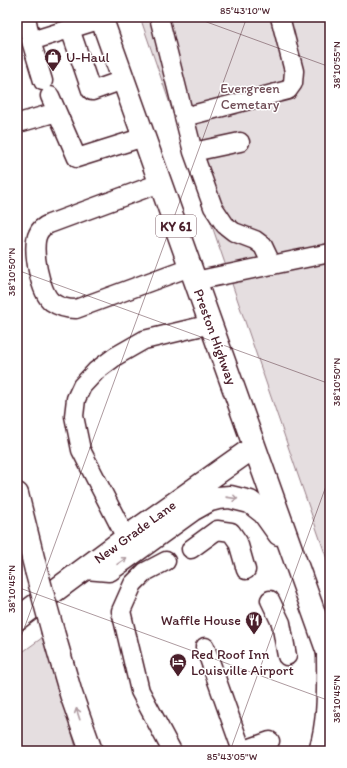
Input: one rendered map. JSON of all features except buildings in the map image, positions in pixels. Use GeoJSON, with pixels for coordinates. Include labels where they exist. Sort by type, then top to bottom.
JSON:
{"type":"FeatureCollection","features":[{"type":"Feature","properties":{"kind":"main road","name":"Preston Highway"},"geometry":{"type":"LineString","coordinates":[[101,18],[329,654],[328,711],[325,736],[320,751]]}},
{"type":"Feature","properties":{"kind":"main road","name":"New Grade Lane"},"geometry":{"type":"LineString","coordinates":[[17,619],[126,538],[254,447]]}},
{"type":"Feature","properties":{"kind":"main road"},"geometry":{"type":"LineString","coordinates":[[17,494],[53,632],[71,694],[91,751]]}},
{"type":"Feature","properties":{"kind":"main road"},"geometry":{"type":"LineString","coordinates":[[86,568],[109,570],[201,504],[210,500],[226,497],[245,500],[260,510],[292,551]]}},
{"type":"Feature","properties":{"kind":"lane"},"geometry":{"type":"LineString","coordinates":[[26,17],[31,41],[50,96],[77,158],[144,137]]}},
{"type":"Feature","properties":{"kind":"lane"},"geometry":{"type":"LineString","coordinates":[[159,17],[193,152],[213,207],[224,225],[234,232],[255,240],[263,246],[272,265]]}},
{"type":"Feature","properties":{"kind":"lane"},"geometry":{"type":"LineString","coordinates":[[184,117],[288,90],[293,83],[294,71],[280,17]]}},
{"type":"Feature","properties":{"kind":"lane"},"geometry":{"type":"LineString","coordinates":[[31,41],[101,18]]}},
{"type":"Feature","properties":{"kind":"lane"},"geometry":{"type":"LineString","coordinates":[[70,29],[91,90],[123,80]]}},
{"type":"Feature","properties":{"kind":"lane"},"geometry":{"type":"LineString","coordinates":[[22,122],[50,96]]}},
{"type":"Feature","properties":{"kind":"lane"},"geometry":{"type":"LineString","coordinates":[[193,152],[240,142]]}},
{"type":"Feature","properties":{"kind":"lane"},"geometry":{"type":"LineString","coordinates":[[160,183],[49,224],[42,228],[38,233],[35,242],[39,273],[47,296],[52,302],[68,309],[76,309],[193,274],[272,265],[330,253]]}},
{"type":"Feature","properties":{"kind":"lane"},"geometry":{"type":"LineString","coordinates":[[126,538],[81,450],[74,416],[76,399],[82,386],[96,371],[116,356],[144,340],[211,324]]}},
{"type":"Feature","properties":{"kind":"lane"},"geometry":{"type":"LineString","coordinates":[[191,549],[216,530],[231,532],[238,542],[246,570]]}},
{"type":"Feature","properties":{"kind":"lane"},"geometry":{"type":"LineString","coordinates":[[166,561],[145,572],[133,584],[121,611],[140,691],[172,751]]}},
{"type":"Feature","properties":{"kind":"lane"},"geometry":{"type":"LineString","coordinates":[[270,600],[281,623],[287,656]]}},
{"type":"Feature","properties":{"kind":"lane"},"geometry":{"type":"LineString","coordinates":[[205,646],[242,751],[270,741]]}},
{"type":"Feature","properties":{"kind":"green space","name":"Evergreen Cemetary"},"geometry":{"type":"Polygon","coordinates":[[[140,17],[330,17],[330,568],[140,17]]]}},
{"type":"Feature","properties":{"kind":"green space"},"geometry":{"type":"Polygon","coordinates":[[[46,635],[77,751],[17,751],[17,656],[46,635]]]}},
{"type":"Feature","properties":{"kind":"place","name":"U-Haul"},"geometry":{"type":"Point","coordinates":[53,72]}},
{"type":"Feature","properties":{"kind":"place","name":"Waffle House"},"geometry":{"type":"Point","coordinates":[254,635]}},
{"type":"Feature","properties":{"kind":"place","name":"Red Roof Inn Louisville Airport"},"geometry":{"type":"Point","coordinates":[178,677]}}]}
